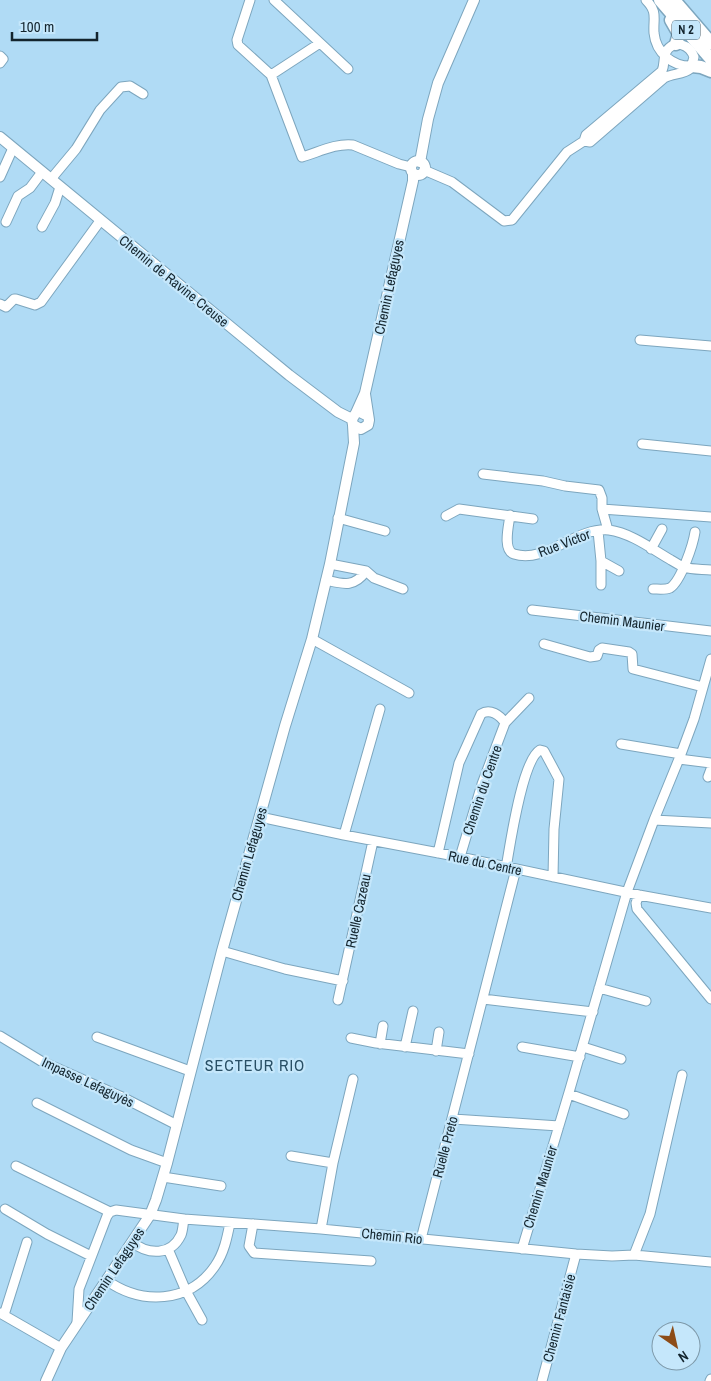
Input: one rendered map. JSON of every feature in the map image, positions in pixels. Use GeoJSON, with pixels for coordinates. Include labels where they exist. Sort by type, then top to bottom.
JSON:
{"type":"FeatureCollection","features":[{"type":"Feature","properties":{"kind":"highway"},"geometry":{"type":"LineString","coordinates":[[658,0],[677,28],[679,38],[676,44]]}},
{"type":"Feature","properties":{"kind":"highway","name":"N 2"},"geometry":{"type":"LineString","coordinates":[[658,0],[711,59]]}},
{"type":"Feature","properties":{"kind":"highway","name":"N 2"},"geometry":{"type":"LineString","coordinates":[[674,0],[711,42]]}},
{"type":"Feature","properties":{"kind":"highway"},"geometry":{"type":"LineString","coordinates":[[681,0],[711,42]]}},
{"type":"Feature","properties":{"kind":"highway"},"geometry":{"type":"LineString","coordinates":[[692,66],[701,66],[711,71]]}},
{"type":"Feature","properties":{"kind":"main road","name":"Chemin Lefaguyes"},"geometry":{"type":"LineString","coordinates":[[46,1381],[61,1348],[77,1322],[150,1215],[163,1177],[222,951],[285,726],[312,639],[330,564],[354,443],[354,419],[365,393],[428,120],[438,83],[474,0]]}},
{"type":"Feature","properties":{"kind":"main road","name":"Chemin de Ravine Creuse"},"geometry":{"type":"LineString","coordinates":[[0,137],[289,375],[338,412],[354,419]]}},
{"type":"Feature","properties":{"kind":"main road","name":"Chemin Lefaguyes"},"geometry":{"type":"LineString","coordinates":[[365,393],[368,416]]}},
{"type":"Feature","properties":{"kind":"main road"},"geometry":{"type":"LineString","coordinates":[[360,412],[368,416],[369,420],[365,428],[356,428],[354,419],[360,412]]}},
{"type":"Feature","properties":{"kind":"main road","name":"Chemin Lefaguyes"},"geometry":{"type":"LineString","coordinates":[[354,443],[365,428]]}},
{"type":"Feature","properties":{"kind":"street"},"geometry":{"type":"LineString","coordinates":[[250,0],[236,40],[238,45],[271,75],[302,157],[337,145],[346,144],[354,146],[417,171],[452,182],[504,221],[508,222],[515,218],[567,152],[584,141],[586,135],[662,71],[669,48],[676,44],[690,48],[694,57],[692,66],[684,73],[675,73],[664,78],[590,142],[584,141]]}},
{"type":"Feature","properties":{"kind":"street"},"geometry":{"type":"LineString","coordinates":[[274,0],[348,68]]}},
{"type":"Feature","properties":{"kind":"street"},"geometry":{"type":"LineString","coordinates":[[646,0],[654,11],[654,34],[667,68],[675,73]]}},
{"type":"Feature","properties":{"kind":"street"},"geometry":{"type":"LineString","coordinates":[[271,75],[320,43]]}},
{"type":"Feature","properties":{"kind":"street"},"geometry":{"type":"LineString","coordinates":[[0,56],[3,59],[0,63]]}},
{"type":"Feature","properties":{"kind":"street"},"geometry":{"type":"LineString","coordinates":[[665,60],[692,66]]}},
{"type":"Feature","properties":{"kind":"street"},"geometry":{"type":"LineString","coordinates":[[50,180],[76,149],[100,110],[121,87],[130,86],[143,94]]}},
{"type":"Feature","properties":{"kind":"street"},"geometry":{"type":"LineString","coordinates":[[0,178],[13,148]]}},
{"type":"Feature","properties":{"kind":"street"},"geometry":{"type":"LineString","coordinates":[[6,222],[18,196],[30,188],[42,172]]}},
{"type":"Feature","properties":{"kind":"street"},"geometry":{"type":"LineString","coordinates":[[42,227],[55,203],[60,187]]}},
{"type":"Feature","properties":{"kind":"street"},"geometry":{"type":"LineString","coordinates":[[0,304],[6,306],[14,299],[35,305],[41,302],[100,221]]}},
{"type":"Feature","properties":{"kind":"street"},"geometry":{"type":"LineString","coordinates":[[640,340],[711,346]]}},
{"type":"Feature","properties":{"kind":"street"},"geometry":{"type":"LineString","coordinates":[[642,444],[711,451]]}},
{"type":"Feature","properties":{"kind":"street"},"geometry":{"type":"LineString","coordinates":[[483,474],[599,490],[608,530]]}},
{"type":"Feature","properties":{"kind":"street"},"geometry":{"type":"LineString","coordinates":[[446,516],[459,509],[533,519]]}},
{"type":"Feature","properties":{"kind":"street"},"geometry":{"type":"LineString","coordinates":[[602,509],[711,517]]}},
{"type":"Feature","properties":{"kind":"street","name":"Rue Victor"},"geometry":{"type":"LineString","coordinates":[[510,515],[507,545],[509,551],[514,554],[529,556],[541,553],[581,535],[608,530],[629,536],[684,567],[711,570]]}},
{"type":"Feature","properties":{"kind":"street"},"geometry":{"type":"LineString","coordinates":[[338,518],[385,531]]}},
{"type":"Feature","properties":{"kind":"street"},"geometry":{"type":"LineString","coordinates":[[652,549],[662,529]]}},
{"type":"Feature","properties":{"kind":"street"},"geometry":{"type":"LineString","coordinates":[[598,531],[601,585]]}},
{"type":"Feature","properties":{"kind":"street"},"geometry":{"type":"LineString","coordinates":[[653,589],[671,587],[684,567],[695,532]]}},
{"type":"Feature","properties":{"kind":"street"},"geometry":{"type":"LineString","coordinates":[[601,561],[619,571]]}},
{"type":"Feature","properties":{"kind":"street"},"geometry":{"type":"LineString","coordinates":[[330,564],[366,571],[374,578],[403,588]]}},
{"type":"Feature","properties":{"kind":"street"},"geometry":{"type":"LineString","coordinates":[[326,580],[348,585],[358,580],[366,571]]}},
{"type":"Feature","properties":{"kind":"street","name":"Chemin Maunier"},"geometry":{"type":"LineString","coordinates":[[532,610],[711,631]]}},
{"type":"Feature","properties":{"kind":"street"},"geometry":{"type":"LineString","coordinates":[[312,639],[409,693]]}},
{"type":"Feature","properties":{"kind":"street"},"geometry":{"type":"LineString","coordinates":[[544,644],[590,657],[597,656],[602,648],[629,652],[632,654],[632,669],[703,687]]}},
{"type":"Feature","properties":{"kind":"street","name":"Chemin Maunier"},"geometry":{"type":"LineString","coordinates":[[522,1249],[583,1047],[627,892],[680,756],[711,661]]}},
{"type":"Feature","properties":{"kind":"street","name":"Chemin du Centre"},"geometry":{"type":"LineString","coordinates":[[460,857],[482,784],[506,723],[529,698]]}},
{"type":"Feature","properties":{"kind":"street"},"geometry":{"type":"LineString","coordinates":[[344,835],[380,709]]}},
{"type":"Feature","properties":{"kind":"street","name":"Chemin du Centre"},"geometry":{"type":"LineString","coordinates":[[438,853],[459,763],[481,714],[491,711],[506,723]]}},
{"type":"Feature","properties":{"kind":"street"},"geometry":{"type":"LineString","coordinates":[[620,744],[711,763]]}},
{"type":"Feature","properties":{"kind":"street"},"geometry":{"type":"LineString","coordinates":[[506,868],[517,808],[528,768],[534,756],[540,750],[544,751],[559,779],[554,829],[553,877]]}},
{"type":"Feature","properties":{"kind":"street","name":"Rue du Centre"},"geometry":{"type":"LineString","coordinates":[[260,817],[711,908]]}},
{"type":"Feature","properties":{"kind":"street"},"geometry":{"type":"LineString","coordinates":[[654,820],[711,823]]}},
{"type":"Feature","properties":{"kind":"street","name":"Ruelle Cazeau"},"geometry":{"type":"LineString","coordinates":[[338,1000],[373,841]]}},
{"type":"Feature","properties":{"kind":"street","name":"Ruelle Preto"},"geometry":{"type":"LineString","coordinates":[[422,1239],[516,869]]}},
{"type":"Feature","properties":{"kind":"street"},"geometry":{"type":"LineString","coordinates":[[639,895],[636,903],[637,909],[711,999]]}},
{"type":"Feature","properties":{"kind":"street"},"geometry":{"type":"LineString","coordinates":[[222,951],[285,969],[342,981]]}},
{"type":"Feature","properties":{"kind":"street"},"geometry":{"type":"LineString","coordinates":[[600,988],[646,1001]]}},
{"type":"Feature","properties":{"kind":"street"},"geometry":{"type":"LineString","coordinates":[[483,999],[593,1012]]}},
{"type":"Feature","properties":{"kind":"street"},"geometry":{"type":"LineString","coordinates":[[405,1047],[413,1011]]}},
{"type":"Feature","properties":{"kind":"street"},"geometry":{"type":"LineString","coordinates":[[380,1044],[383,1026]]}},
{"type":"Feature","properties":{"kind":"street"},"geometry":{"type":"LineString","coordinates":[[436,1051],[439,1032]]}},
{"type":"Feature","properties":{"kind":"street","name":"Impasse Lefaguyès"},"geometry":{"type":"LineString","coordinates":[[0,1036],[41,1061],[120,1096],[177,1125]]}},
{"type":"Feature","properties":{"kind":"street"},"geometry":{"type":"LineString","coordinates":[[96,1037],[190,1071]]}},
{"type":"Feature","properties":{"kind":"street"},"geometry":{"type":"LineString","coordinates":[[351,1038],[380,1044],[469,1054]]}},
{"type":"Feature","properties":{"kind":"street"},"geometry":{"type":"LineString","coordinates":[[522,1047],[580,1057]]}},
{"type":"Feature","properties":{"kind":"street"},"geometry":{"type":"LineString","coordinates":[[583,1047],[621,1059]]}},
{"type":"Feature","properties":{"kind":"street"},"geometry":{"type":"LineString","coordinates":[[634,1255],[650,1214],[682,1075]]}},
{"type":"Feature","properties":{"kind":"street"},"geometry":{"type":"LineString","coordinates":[[321,1230],[333,1163],[352,1079]]}},
{"type":"Feature","properties":{"kind":"street"},"geometry":{"type":"LineString","coordinates":[[569,1094],[624,1114]]}},
{"type":"Feature","properties":{"kind":"street"},"geometry":{"type":"LineString","coordinates":[[37,1103],[131,1150],[167,1163]]}},
{"type":"Feature","properties":{"kind":"street","name":"Chemin Maunier"},"geometry":{"type":"LineString","coordinates":[[453,1118],[559,1126]]}},
{"type":"Feature","properties":{"kind":"street"},"geometry":{"type":"LineString","coordinates":[[291,1156],[333,1163]]}},
{"type":"Feature","properties":{"kind":"street","name":"Chemin Lefaguyes"},"geometry":{"type":"LineString","coordinates":[[16,1166],[110,1212]]}},
{"type":"Feature","properties":{"kind":"street"},"geometry":{"type":"LineString","coordinates":[[163,1177],[220,1186]]}},
{"type":"Feature","properties":{"kind":"street","name":"Chemin Lefaguyes"},"geometry":{"type":"LineString","coordinates":[[5,1209],[47,1234],[91,1256]]}},
{"type":"Feature","properties":{"kind":"street","name":"Chemin Lefaguyes"},"geometry":{"type":"LineString","coordinates":[[77,1322],[79,1289],[107,1216],[110,1212],[116,1210],[150,1215]]}},
{"type":"Feature","properties":{"kind":"street","name":"Chemin Rio"},"geometry":{"type":"LineString","coordinates":[[150,1215],[576,1254],[634,1255],[711,1262]]}},
{"type":"Feature","properties":{"kind":"street"},"geometry":{"type":"LineString","coordinates":[[132,1242],[140,1249],[149,1252],[168,1249],[182,1233],[184,1219]]}},
{"type":"Feature","properties":{"kind":"street"},"geometry":{"type":"LineString","coordinates":[[106,1280],[120,1290],[138,1295],[154,1297],[173,1295],[186,1291],[200,1282],[216,1264],[225,1246],[230,1222]]}},
{"type":"Feature","properties":{"kind":"street"},"geometry":{"type":"LineString","coordinates":[[253,1224],[248,1246],[254,1253],[372,1261]]}},
{"type":"Feature","properties":{"kind":"street"},"geometry":{"type":"LineString","coordinates":[[27,1242],[2,1314],[61,1348]]}},
{"type":"Feature","properties":{"kind":"street"},"geometry":{"type":"LineString","coordinates":[[168,1249],[186,1291],[202,1320]]}},
{"type":"Feature","properties":{"kind":"street","name":"Chemin Fantaisie"},"geometry":{"type":"LineString","coordinates":[[542,1381],[576,1254]]}},
{"type":"Feature","properties":{"kind":"district","name":"SECTEUR RIO"},"geometry":{"type":"Point","coordinates":[255,1065]}}]}
